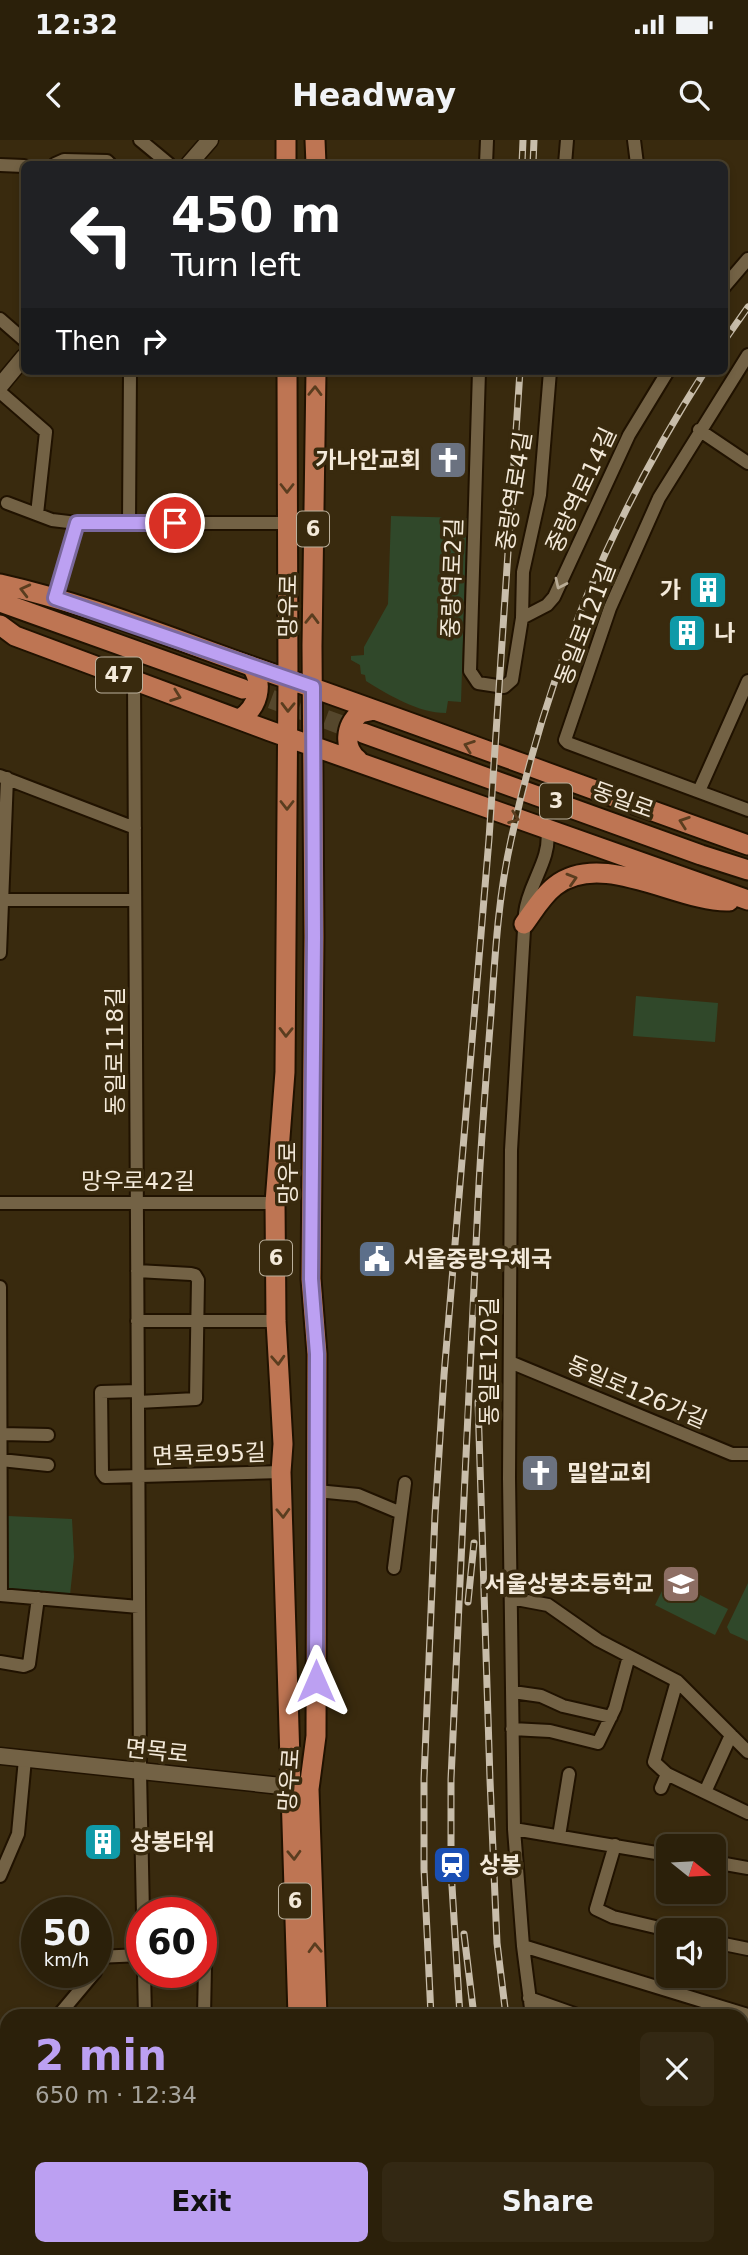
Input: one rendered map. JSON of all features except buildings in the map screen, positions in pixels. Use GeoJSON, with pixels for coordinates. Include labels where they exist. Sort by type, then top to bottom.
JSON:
{"type":"FeatureCollection","features":[{"type":"Feature","properties":{"kind":"main road"},"geometry":{"type":"LineString","coordinates":[[192,161],[210,140]]}},
{"type":"Feature","properties":{"kind":"main road"},"geometry":{"type":"LineString","coordinates":[[285,161],[286,140]]}},
{"type":"Feature","properties":{"kind":"main road"},"geometry":{"type":"LineString","coordinates":[[315,140],[316,161]]}},
{"type":"Feature","properties":{"kind":"main road"},"geometry":{"type":"LineString","coordinates":[[0,386],[21,361]]}},
{"type":"Feature","properties":{"kind":"main road","name":"망우로"},"geometry":{"type":"LineString","coordinates":[[287,375],[285,1072],[275,1203],[276,1321],[283,1444],[281,1472],[317,2009]]}},
{"type":"Feature","properties":{"kind":"main road","name":"망우로"},"geometry":{"type":"LineString","coordinates":[[298,2009],[301,1788],[316,1736],[317,1354],[311,1279],[316,375]]}},
{"type":"Feature","properties":{"kind":"main road"},"geometry":{"type":"LineString","coordinates":[[0,584],[55,598],[288,678],[748,845]]}},
{"type":"Feature","properties":{"kind":"main road"},"geometry":{"type":"LineString","coordinates":[[0,603],[243,689]]}},
{"type":"Feature","properties":{"kind":"main road","name":"47"},"geometry":{"type":"LineString","coordinates":[[0,625],[15,636],[313,745]]}},
{"type":"Feature","properties":{"kind":"main road"},"geometry":{"type":"LineString","coordinates":[[240,719],[252,709],[259,691],[257,674],[252,667]]}},
{"type":"Feature","properties":{"kind":"main road"},"geometry":{"type":"LineString","coordinates":[[358,760],[347,746],[351,723],[360,713],[374,710]]}},
{"type":"Feature","properties":{"kind":"main road","name":"동일로"},"geometry":{"type":"LineString","coordinates":[[363,733],[748,870]]}},
{"type":"Feature","properties":{"kind":"main road"},"geometry":{"type":"LineString","coordinates":[[313,745],[747,900]]}},
{"type":"Feature","properties":{"kind":"main road"},"geometry":{"type":"LineString","coordinates":[[524,925],[554,887],[577,876],[601,874],[641,879],[712,901],[747,900]]}},
{"type":"Feature","properties":{"kind":"main road","name":"면목로"},"geometry":{"type":"LineString","coordinates":[[0,1756],[301,1788]]}},
{"type":"Feature","properties":{"kind":"street"},"geometry":{"type":"LineString","coordinates":[[140,140],[165,161]]}},
{"type":"Feature","properties":{"kind":"street"},"geometry":{"type":"LineString","coordinates":[[486,161],[487,140]]}},
{"type":"Feature","properties":{"kind":"street"},"geometry":{"type":"LineString","coordinates":[[565,161],[567,140]]}},
{"type":"Feature","properties":{"kind":"street"},"geometry":{"type":"LineString","coordinates":[[634,140],[637,161]]}},
{"type":"Feature","properties":{"kind":"street"},"geometry":{"type":"LineString","coordinates":[[62,161],[86,161]]}},
{"type":"Feature","properties":{"kind":"street"},"geometry":{"type":"LineString","coordinates":[[0,165],[21,166]]}},
{"type":"Feature","properties":{"kind":"street"},"geometry":{"type":"LineString","coordinates":[[728,282],[748,258]]}},
{"type":"Feature","properties":{"kind":"street"},"geometry":{"type":"LineString","coordinates":[[0,319],[21,337]]}},
{"type":"Feature","properties":{"kind":"street","name":"동일로121길"},"geometry":{"type":"LineString","coordinates":[[748,355],[659,498],[610,608],[565,740],[748,810]]}},
{"type":"Feature","properties":{"kind":"street"},"geometry":{"type":"LineString","coordinates":[[129,523],[130,375]]}},
{"type":"Feature","properties":{"kind":"street","name":"중랑역로2길"},"geometry":{"type":"LineString","coordinates":[[479,375],[470,671],[478,683],[504,687],[512,680],[523,618]]}},
{"type":"Feature","properties":{"kind":"street","name":"중랑역로4길"},"geometry":{"type":"LineString","coordinates":[[523,618],[522,579],[540,495],[551,375]]}},
{"type":"Feature","properties":{"kind":"street","name":"중랑역로14길"},"geometry":{"type":"LineString","coordinates":[[523,618],[547,605],[554,597],[629,435],[666,375]]}},
{"type":"Feature","properties":{"kind":"street"},"geometry":{"type":"LineString","coordinates":[[0,392],[46,432],[37,514]]}},
{"type":"Feature","properties":{"kind":"street"},"geometry":{"type":"LineString","coordinates":[[699,430],[748,463]]}},
{"type":"Feature","properties":{"kind":"street"},"geometry":{"type":"LineString","coordinates":[[7,503],[56,521],[77,523],[287,523]]}},
{"type":"Feature","properties":{"kind":"street"},"geometry":{"type":"LineString","coordinates":[[55,598],[77,523]]}},
{"type":"Feature","properties":{"kind":"street","name":"동일로118길"},"geometry":{"type":"LineString","coordinates":[[134,681],[136,1202]]}},
{"type":"Feature","properties":{"kind":"street"},"geometry":{"type":"LineString","coordinates":[[699,791],[748,681]]}},
{"type":"Feature","properties":{"kind":"street"},"geometry":{"type":"LineString","coordinates":[[0,954],[3,777],[135,828]]}},
{"type":"Feature","properties":{"kind":"street","name":"동일로120길"},"geometry":{"type":"LineString","coordinates":[[531,2009],[514,1829],[509,1478],[511,1150],[524,925],[527,900],[548,845],[547,830]]}},
{"type":"Feature","properties":{"kind":"street"},"geometry":{"type":"LineString","coordinates":[[2,900],[135,900]]}},
{"type":"Feature","properties":{"kind":"street","name":"면목로95길"},"geometry":{"type":"LineString","coordinates":[[136,1202],[143,1897]]}},
{"type":"Feature","properties":{"kind":"street","name":"망우로42길"},"geometry":{"type":"LineString","coordinates":[[0,1203],[275,1203]]}},
{"type":"Feature","properties":{"kind":"street","name":"면목로95길"},"geometry":{"type":"LineString","coordinates":[[137,1271],[195,1275],[198,1280],[196,1399],[138,1397],[101,1392],[102,1473],[107,1477],[139,1477],[281,1472]]}},
{"type":"Feature","properties":{"kind":"street"},"geometry":{"type":"LineString","coordinates":[[0,1287],[0,1595],[139,1607]]}},
{"type":"Feature","properties":{"kind":"street"},"geometry":{"type":"LineString","coordinates":[[137,1321],[276,1321]]}},
{"type":"Feature","properties":{"kind":"street","name":"동일로126가길"},"geometry":{"type":"LineString","coordinates":[[510,1362],[732,1454],[748,1454]]}},
{"type":"Feature","properties":{"kind":"street"},"geometry":{"type":"LineString","coordinates":[[1,1434],[48,1435]]}},
{"type":"Feature","properties":{"kind":"street"},"geometry":{"type":"LineString","coordinates":[[1,1460],[48,1465]]}},
{"type":"Feature","properties":{"kind":"street"},"geometry":{"type":"LineString","coordinates":[[394,1568],[405,1483]]}},
{"type":"Feature","properties":{"kind":"street"},"geometry":{"type":"LineString","coordinates":[[317,1491],[358,1494],[401,1513]]}},
{"type":"Feature","properties":{"kind":"street"},"geometry":{"type":"LineString","coordinates":[[0,1662],[24,1666],[29,1664],[38,1598]]}},
{"type":"Feature","properties":{"kind":"street"},"geometry":{"type":"LineString","coordinates":[[511,1598],[548,1605],[598,1640],[677,1681],[748,1752]]}},
{"type":"Feature","properties":{"kind":"street"},"geometry":{"type":"LineString","coordinates":[[512,1729],[550,1731],[598,1744],[611,1717],[629,1656]]}},
{"type":"Feature","properties":{"kind":"street"},"geometry":{"type":"LineString","coordinates":[[677,1681],[654,1762],[667,1774],[748,1813]]}},
{"type":"Feature","properties":{"kind":"street"},"geometry":{"type":"LineString","coordinates":[[513,1692],[539,1695],[563,1706],[611,1717]]}},
{"type":"Feature","properties":{"kind":"street"},"geometry":{"type":"LineString","coordinates":[[705,1792],[731,1735]]}},
{"type":"Feature","properties":{"kind":"street"},"geometry":{"type":"LineString","coordinates":[[1,1870],[18,1834],[25,1759]]}},
{"type":"Feature","properties":{"kind":"street"},"geometry":{"type":"LineString","coordinates":[[559,1836],[569,1773]]}},
{"type":"Feature","properties":{"kind":"street"},"geometry":{"type":"LineString","coordinates":[[661,1788],[667,1774]]}},
{"type":"Feature","properties":{"kind":"street"},"geometry":{"type":"LineString","coordinates":[[514,1829],[656,1852]]}},
{"type":"Feature","properties":{"kind":"street"},"geometry":{"type":"LineString","coordinates":[[615,1845],[596,1909],[613,1917],[656,1927]]}},
{"type":"Feature","properties":{"kind":"street"},"geometry":{"type":"LineString","coordinates":[[726,1865],[748,1868]]}},
{"type":"Feature","properties":{"kind":"street"},"geometry":{"type":"LineString","coordinates":[[726,1944],[748,1949]]}},
{"type":"Feature","properties":{"kind":"street"},"geometry":{"type":"LineString","coordinates":[[523,1946],[728,2009]]}},
{"type":"Feature","properties":{"kind":"street"},"geometry":{"type":"LineString","coordinates":[[66,2009],[83,1988]]}},
{"type":"Feature","properties":{"kind":"street"},"geometry":{"type":"LineString","coordinates":[[144,1988],[145,2009]]}},
{"type":"Feature","properties":{"kind":"street"},"geometry":{"type":"LineString","coordinates":[[204,2009],[205,1988]]}},
{"type":"Feature","properties":{"kind":"street"},"geometry":{"type":"LineString","coordinates":[[529,1998],[560,2009]]}},
{"type":"Feature","properties":{"kind":"green space"},"geometry":{"type":"Polygon","coordinates":[[[391,516],[467,518],[461,702],[448,701],[446,713],[414,707],[384,692],[366,681],[365,675],[361,674],[360,665],[351,660],[351,656],[364,655],[364,647],[388,604],[391,516]]]}},
{"type":"Feature","properties":{"kind":"green space"},"geometry":{"type":"Polygon","coordinates":[[[636,996],[718,1003],[715,1042],[633,1036],[636,996]]]}},
{"type":"Feature","properties":{"kind":"green space"},"geometry":{"type":"Polygon","coordinates":[[[8,1516],[72,1519],[74,1557],[70,1595],[4,1591],[8,1516]]]}},
{"type":"Feature","properties":{"kind":"green space"},"geometry":{"type":"Polygon","coordinates":[[[668,1579],[728,1609],[715,1635],[655,1605],[668,1579]]]}},
{"type":"Feature","properties":{"kind":"green space"},"geometry":{"type":"Polygon","coordinates":[[[748,1583],[748,1641],[730,1633],[727,1627],[748,1583]]]}},
{"type":"Feature","properties":{"kind":"tunnel"},"geometry":{"type":"LineString","coordinates":[[244,689],[363,733]]}},
{"type":"Feature","properties":{"kind":"railway"},"geometry":{"type":"LineString","coordinates":[[522,161],[523,140]]}},
{"type":"Feature","properties":{"kind":"railway"},"geometry":{"type":"LineString","coordinates":[[533,161],[534,140]]}},
{"type":"Feature","properties":{"kind":"railway"},"geometry":{"type":"LineString","coordinates":[[728,335],[748,307]]}},
{"type":"Feature","properties":{"kind":"railway"},"geometry":{"type":"LineString","coordinates":[[431,2009],[424,1869],[424,1779],[435,1515],[444,1375],[489,839],[520,375]]}},
{"type":"Feature","properties":{"kind":"railway"},"geometry":{"type":"LineString","coordinates":[[460,2009],[451,1870],[451,1779],[479,1179],[503,884],[526,777],[564,655],[612,539],[640,482],[703,375]]}},
{"type":"Feature","properties":{"kind":"railway"},"geometry":{"type":"LineString","coordinates":[[478,1402],[497,1943],[505,2009]]}},
{"type":"Feature","properties":{"kind":"railway"},"geometry":{"type":"LineString","coordinates":[[468,1602],[474,1543]]}},
{"type":"Feature","properties":{"kind":"railway"},"geometry":{"type":"LineString","coordinates":[[464,1934],[473,2009]]}},
{"type":"Feature","properties":{"kind":"place","name":"가나안교회"},"geometry":{"type":"Point","coordinates":[448,460]}},
{"type":"Feature","properties":{"kind":"place","name":"가"},"geometry":{"type":"Point","coordinates":[708,590]}},
{"type":"Feature","properties":{"kind":"place","name":"나"},"geometry":{"type":"Point","coordinates":[687,633]}},
{"type":"Feature","properties":{"kind":"place","name":"서울중랑우체국"},"geometry":{"type":"Point","coordinates":[377,1259]}},
{"type":"Feature","properties":{"kind":"place","name":"밀알교회"},"geometry":{"type":"Point","coordinates":[540,1473]}},
{"type":"Feature","properties":{"kind":"place","name":"서울상봉초등학교"},"geometry":{"type":"Point","coordinates":[681,1584]}},
{"type":"Feature","properties":{"kind":"place","name":"상봉타워"},"geometry":{"type":"Point","coordinates":[103,1842]}},
{"type":"Feature","properties":{"kind":"place","name":"상봉"},"geometry":{"type":"Point","coordinates":[452,1865]}},
{"type":"Feature","properties":{"kind":"route"},"geometry":{"type":"LineString","coordinates":[[175,523],[77,523],[55,598],[313,687],[311,1279],[317,1354],[316,1681]]}}]}
